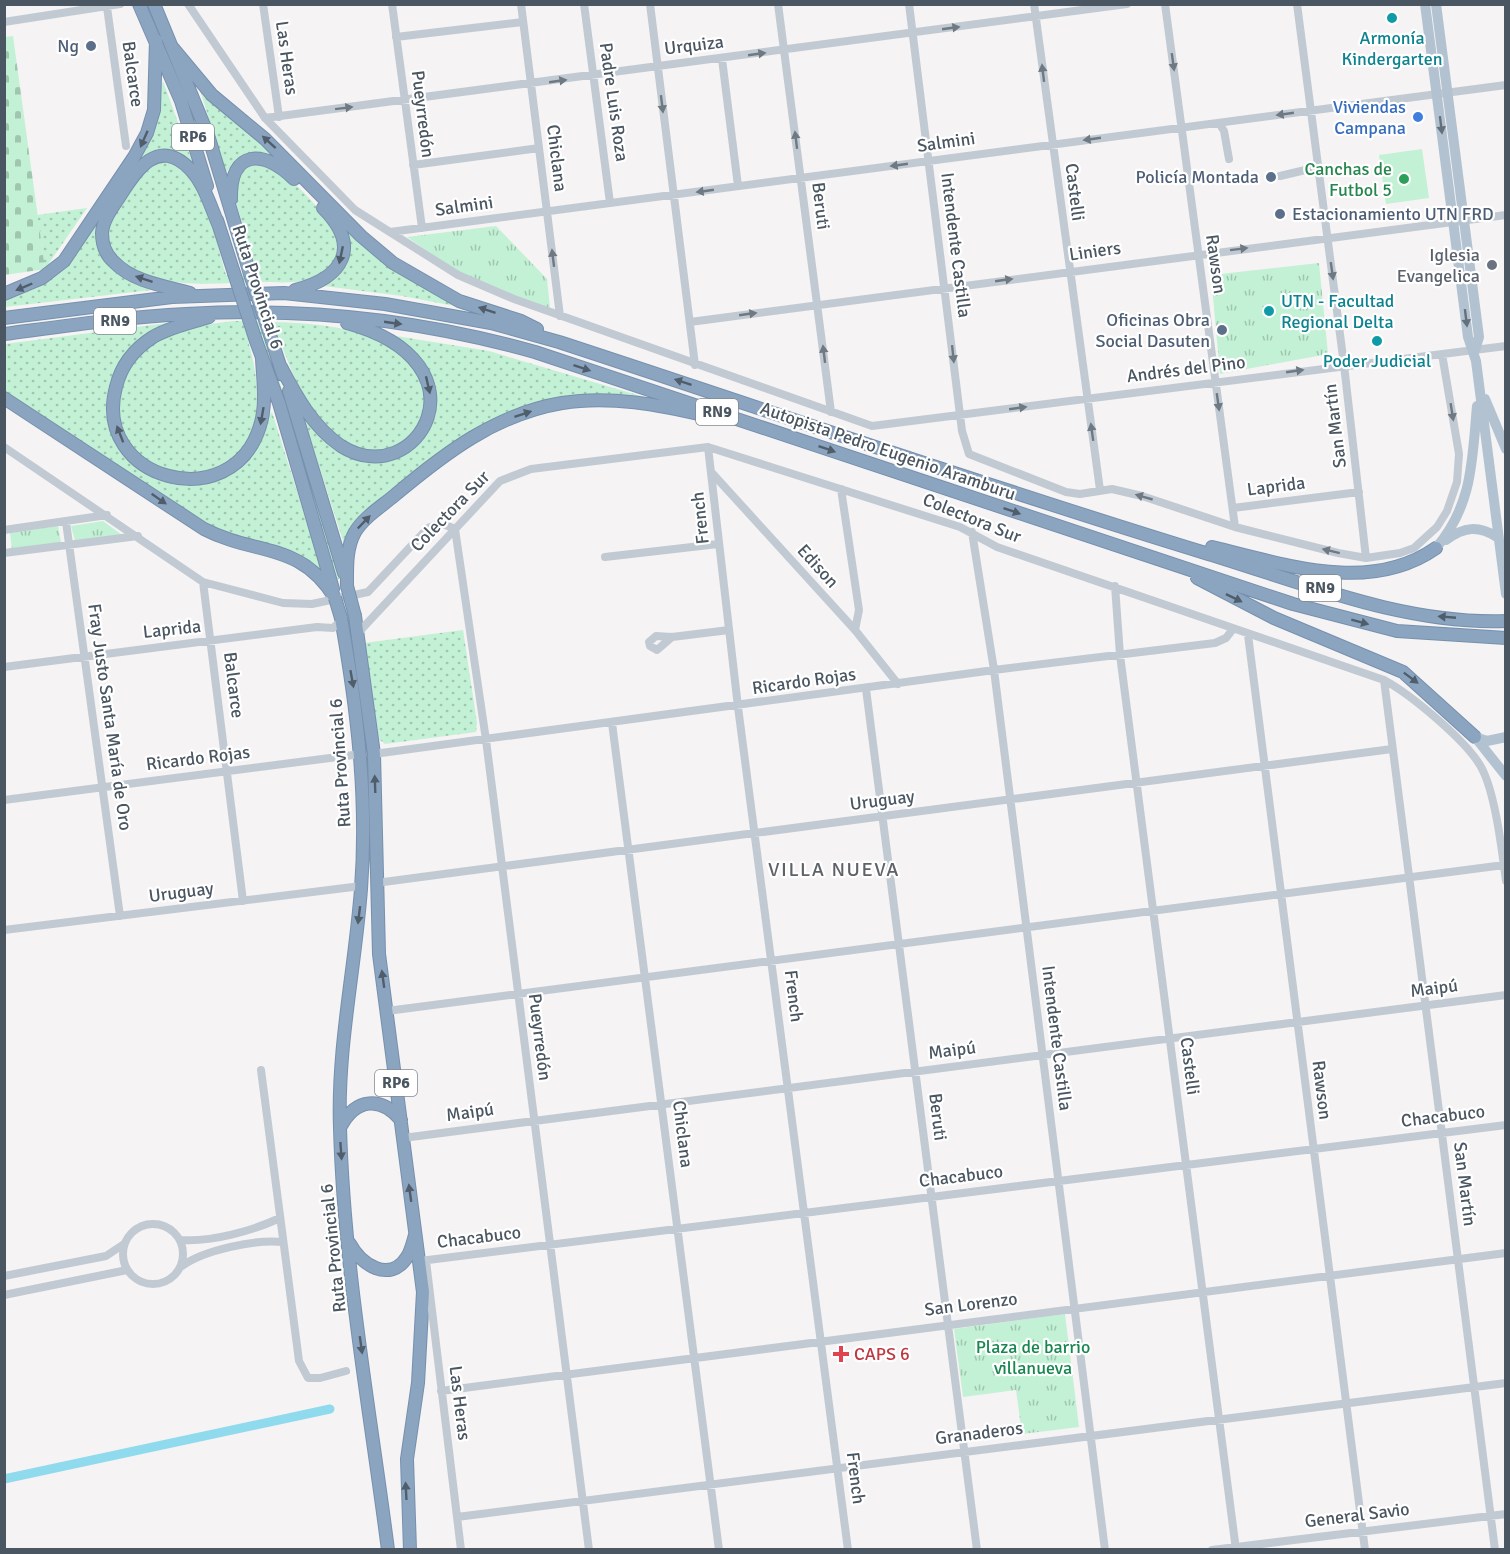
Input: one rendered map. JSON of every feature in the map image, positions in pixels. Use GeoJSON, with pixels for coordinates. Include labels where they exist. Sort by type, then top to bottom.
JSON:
{"type":"FeatureCollection","features":[{"type":"Feature","properties":{"kind":"highway","name":"Ruta Provincial 6"},"geometry":{"type":"LineString","coordinates":[[139,4],[156,40],[190,127],[234,273],[285,424],[328,582],[341,619],[356,705],[368,754],[361,886],[347,1008],[340,1128],[347,1237],[388,1550]]}},
{"type":"Feature","properties":{"kind":"highway","name":"Ruta Provincial 6"},"geometry":{"type":"LineString","coordinates":[[154,4],[201,115],[347,580],[358,633],[368,754],[379,954],[416,1233],[423,1261],[423,1313],[406,1479],[410,1550]]}},
{"type":"Feature","properties":{"kind":"highway"},"geometry":{"type":"LineString","coordinates":[[4,294],[42,278],[64,261],[134,157],[147,133],[154,110],[156,40]]}},
{"type":"Feature","properties":{"kind":"highway"},"geometry":{"type":"LineString","coordinates":[[172,46],[212,95],[265,138],[361,236],[393,263],[459,301],[521,321],[560,342]]}},
{"type":"Feature","properties":{"kind":"highway"},"geometry":{"type":"LineString","coordinates":[[200,295],[139,279],[124,271],[113,262],[104,248],[104,226],[135,171],[147,161],[160,156],[179,160],[195,174],[219,226]]}},
{"type":"Feature","properties":{"kind":"highway"},"geometry":{"type":"LineString","coordinates":[[231,209],[231,187],[236,168],[242,162],[258,157],[276,162],[338,225],[344,250],[334,273],[317,283],[284,293]]}},
{"type":"Feature","properties":{"kind":"highway","name":"Autopista Pedro Eugenio Aramburu"},"geometry":{"type":"LineString","coordinates":[[4,318],[200,295],[284,293],[396,305],[491,323],[560,342],[1138,532],[1384,607],[1434,616],[1506,621]]}},
{"type":"Feature","properties":{"kind":"highway"},"geometry":{"type":"LineString","coordinates":[[226,312],[160,333],[143,344],[128,360],[118,379],[114,404],[117,428],[129,452],[145,467],[172,478],[205,478],[228,470],[248,451],[260,427],[265,396],[262,358]]}},
{"type":"Feature","properties":{"kind":"highway","name":"Autopista Pedro Eugenio Aramburu"},"geometry":{"type":"LineString","coordinates":[[4,334],[162,315],[226,312],[314,314],[430,328],[508,345],[1293,604],[1397,631],[1506,638]]}},
{"type":"Feature","properties":{"kind":"highway"},"geometry":{"type":"LineString","coordinates":[[281,367],[312,418],[331,437],[350,450],[369,456],[388,454],[406,446],[424,427],[430,409],[430,393],[425,372],[414,358],[393,342],[367,329],[314,314]]}},
{"type":"Feature","properties":{"kind":"highway"},"geometry":{"type":"LineString","coordinates":[[4,398],[204,529],[238,543],[291,556],[310,567],[328,582]]}},
{"type":"Feature","properties":{"kind":"highway"},"geometry":{"type":"LineString","coordinates":[[347,580],[351,543],[364,520],[464,442],[506,420],[526,413],[562,403],[583,401],[644,403],[794,438]]}},
{"type":"Feature","properties":{"kind":"highway"},"geometry":{"type":"LineString","coordinates":[[1138,532],[1266,560],[1355,575],[1403,565],[1436,548]]}},
{"type":"Feature","properties":{"kind":"highway"},"geometry":{"type":"LineString","coordinates":[[1183,569],[1206,585],[1274,618],[1403,672],[1475,736]]}},
{"type":"Feature","properties":{"kind":"highway"},"geometry":{"type":"LineString","coordinates":[[340,1128],[355,1108],[370,1102],[386,1106],[401,1120]]}},
{"type":"Feature","properties":{"kind":"highway"},"geometry":{"type":"LineString","coordinates":[[347,1237],[355,1255],[363,1263],[381,1270],[401,1264],[407,1257],[416,1233]]}},
{"type":"Feature","properties":{"kind":"main road"},"geometry":{"type":"LineString","coordinates":[[1425,4],[1442,93],[1459,222],[1468,337],[1475,350],[1501,534],[1506,594]]}},
{"type":"Feature","properties":{"kind":"main road"},"geometry":{"type":"LineString","coordinates":[[1436,4],[1442,93]]}},
{"type":"Feature","properties":{"kind":"main road"},"geometry":{"type":"LineString","coordinates":[[1479,385],[1506,448]]}},
{"type":"Feature","properties":{"kind":"main road"},"geometry":{"type":"LineString","coordinates":[[1436,548],[1457,519],[1466,496],[1479,385]]}},
{"type":"Feature","properties":{"kind":"main road"},"geometry":{"type":"LineString","coordinates":[[1436,548],[1466,529],[1485,529],[1501,534]]}},
{"type":"Feature","properties":{"kind":"main road"},"geometry":{"type":"LineString","coordinates":[[1475,736],[1487,741],[1506,737]]}},
{"type":"Feature","properties":{"kind":"main road"},"geometry":{"type":"LineString","coordinates":[[1475,736],[1506,776]]}},
{"type":"Feature","properties":{"kind":"street"},"geometry":{"type":"LineString","coordinates":[[4,22],[120,4]]}},
{"type":"Feature","properties":{"kind":"street"},"geometry":{"type":"LineString","coordinates":[[188,4],[265,118],[355,210],[458,275],[560,316],[831,412]]}},
{"type":"Feature","properties":{"kind":"street","name":"Las Heras"},"geometry":{"type":"LineString","coordinates":[[263,4],[279,117]]}},
{"type":"Feature","properties":{"kind":"street","name":"Pueyrredón"},"geometry":{"type":"LineString","coordinates":[[392,4],[422,228]]}},
{"type":"Feature","properties":{"kind":"street","name":"Chiclana"},"geometry":{"type":"LineString","coordinates":[[521,4],[560,316]]}},
{"type":"Feature","properties":{"kind":"street","name":"Padre Luis Roza"},"geometry":{"type":"LineString","coordinates":[[584,4],[610,203]]}},
{"type":"Feature","properties":{"kind":"street"},"geometry":{"type":"LineString","coordinates":[[650,4],[695,365]]}},
{"type":"Feature","properties":{"kind":"street","name":"Beruti"},"geometry":{"type":"LineString","coordinates":[[778,4],[831,412]]}},
{"type":"Feature","properties":{"kind":"street","name":"Intendente Castilla"},"geometry":{"type":"LineString","coordinates":[[909,4],[946,288],[960,416],[969,454],[1066,492],[1080,494],[1100,490]]}},
{"type":"Feature","properties":{"kind":"street","name":"Castelli"},"geometry":{"type":"LineString","coordinates":[[1034,4],[1068,271],[1100,490]]}},
{"type":"Feature","properties":{"kind":"street","name":"Urquiza"},"geometry":{"type":"LineString","coordinates":[[265,118],[1127,4]]}},
{"type":"Feature","properties":{"kind":"street","name":"Rawson"},"geometry":{"type":"LineString","coordinates":[[1165,4],[1235,527]]}},
{"type":"Feature","properties":{"kind":"street","name":"San Martín"},"geometry":{"type":"LineString","coordinates":[[1297,4],[1344,365],[1366,558]]}},
{"type":"Feature","properties":{"kind":"street","name":"Balcarce"},"geometry":{"type":"LineString","coordinates":[[107,6],[126,146]]}},
{"type":"Feature","properties":{"kind":"street"},"geometry":{"type":"LineString","coordinates":[[396,37],[523,22]]}},
{"type":"Feature","properties":{"kind":"street"},"geometry":{"type":"LineString","coordinates":[[722,58],[738,186]]}},
{"type":"Feature","properties":{"kind":"street","name":"Salmini"},"geometry":{"type":"LineString","coordinates":[[390,232],[1506,85]]}},
{"type":"Feature","properties":{"kind":"street"},"geometry":{"type":"LineString","coordinates":[[1219,123],[1224,131],[1229,159]]}},
{"type":"Feature","properties":{"kind":"street"},"geometry":{"type":"LineString","coordinates":[[413,165],[539,148]]}},
{"type":"Feature","properties":{"kind":"street"},"geometry":{"type":"LineString","coordinates":[[1280,176],[1318,167]]}},
{"type":"Feature","properties":{"kind":"street","name":"Liniers"},"geometry":{"type":"LineString","coordinates":[[690,322],[1506,215]]}},
{"type":"Feature","properties":{"kind":"street","name":"Andrés del Pino"},"geometry":{"type":"LineString","coordinates":[[831,412],[872,426],[1506,346]]}},
{"type":"Feature","properties":{"kind":"street"},"geometry":{"type":"LineString","coordinates":[[1100,490],[1112,489],[1142,496],[1235,527],[1366,558],[1400,553],[1414,548],[1437,527],[1454,496],[1459,454],[1442,354]]}},
{"type":"Feature","properties":{"kind":"street"},"geometry":{"type":"LineString","coordinates":[[4,447],[203,582],[283,603],[323,602],[368,592],[433,525],[445,524],[455,529]]}},
{"type":"Feature","properties":{"kind":"street","name":"French"},"geometry":{"type":"LineString","coordinates":[[708,447],[738,706],[848,1550]]}},
{"type":"Feature","properties":{"kind":"street","name":"Colectora Sur"},"geometry":{"type":"LineString","coordinates":[[358,633],[493,486],[511,475],[531,469],[708,447],[972,532],[997,547],[1384,680],[1417,702],[1480,764],[1488,782],[1506,881]]}},
{"type":"Feature","properties":{"kind":"street","name":"Edison"},"geometry":{"type":"LineString","coordinates":[[712,472],[855,630],[898,684]]}},
{"type":"Feature","properties":{"kind":"street"},"geometry":{"type":"LineString","coordinates":[[841,489],[858,610],[855,630]]}},
{"type":"Feature","properties":{"kind":"street","name":"Laprida"},"geometry":{"type":"LineString","coordinates":[[1233,508],[1359,492]]}},
{"type":"Feature","properties":{"kind":"street"},"geometry":{"type":"LineString","coordinates":[[4,530],[107,515]]}},
{"type":"Feature","properties":{"kind":"street","name":"Fray Justo Santa María de Oro"},"geometry":{"type":"LineString","coordinates":[[66,522],[120,916]]}},
{"type":"Feature","properties":{"kind":"street","name":"Pueyrredón"},"geometry":{"type":"LineString","coordinates":[[455,529],[486,740],[589,1550]]}},
{"type":"Feature","properties":{"kind":"street","name":"Intendente Castilla"},"geometry":{"type":"LineString","coordinates":[[972,532],[994,670],[1105,1550]]}},
{"type":"Feature","properties":{"kind":"street"},"geometry":{"type":"LineString","coordinates":[[4,553],[138,536]]}},
{"type":"Feature","properties":{"kind":"street"},"geometry":{"type":"LineString","coordinates":[[605,558],[718,544]]}},
{"type":"Feature","properties":{"kind":"street","name":"Balcarce"},"geometry":{"type":"LineString","coordinates":[[203,582],[243,901]]}},
{"type":"Feature","properties":{"kind":"street","name":"Castelli"},"geometry":{"type":"LineString","coordinates":[[1115,586],[1120,655],[1236,1548]]}},
{"type":"Feature","properties":{"kind":"street","name":"Laprida"},"geometry":{"type":"LineString","coordinates":[[4,667],[317,627],[333,628],[341,619]]}},
{"type":"Feature","properties":{"kind":"street","name":"Ricardo Rojas"},"geometry":{"type":"LineString","coordinates":[[4,800],[486,740],[994,670],[1215,643],[1226,638],[1233,629]]}},
{"type":"Feature","properties":{"kind":"street"},"geometry":{"type":"LineString","coordinates":[[672,637],[729,630]]}},
{"type":"Feature","properties":{"kind":"street","name":"Rawson"},"geometry":{"type":"LineString","coordinates":[[1248,635],[1365,1550]]}},
{"type":"Feature","properties":{"kind":"street","name":"San Martín"},"geometry":{"type":"LineString","coordinates":[[1384,680],[1495,1550]]}},
{"type":"Feature","properties":{"kind":"street","name":"Beruti"},"geometry":{"type":"LineString","coordinates":[[866,689],[977,1550]]}},
{"type":"Feature","properties":{"kind":"street","name":"Chiclana"},"geometry":{"type":"LineString","coordinates":[[612,723],[719,1550]]}},
{"type":"Feature","properties":{"kind":"street","name":"Uruguay"},"geometry":{"type":"LineString","coordinates":[[376,883],[1392,749]]}},
{"type":"Feature","properties":{"kind":"street"},"geometry":{"type":"LineString","coordinates":[[387,1011],[1504,865]]}},
{"type":"Feature","properties":{"kind":"street","name":"Uruguay"},"geometry":{"type":"LineString","coordinates":[[4,930],[361,886]]}},
{"type":"Feature","properties":{"kind":"street","name":"Maipú"},"geometry":{"type":"LineString","coordinates":[[403,1138],[1506,995]]}},
{"type":"Feature","properties":{"kind":"street"},"geometry":{"type":"LineString","coordinates":[[261,1070],[302,1370],[308,1378],[320,1378],[346,1371]]}},
{"type":"Feature","properties":{"kind":"street","name":"Chacabuco"},"geometry":{"type":"LineString","coordinates":[[423,1261],[1506,1125]]}},
{"type":"Feature","properties":{"kind":"street"},"geometry":{"type":"LineString","coordinates":[[181,1240],[206,1238],[264,1226],[280,1218]]}},
{"type":"Feature","properties":{"kind":"street"},"geometry":{"type":"LineString","coordinates":[[181,1266],[184,1249],[181,1240],[167,1227],[148,1224],[131,1233],[125,1244],[123,1260],[127,1270],[134,1278],[154,1285],[173,1277],[181,1266],[194,1257],[270,1240],[283,1242]]}},
{"type":"Feature","properties":{"kind":"street"},"geometry":{"type":"LineString","coordinates":[[4,1276],[106,1256],[125,1244]]}},
{"type":"Feature","properties":{"kind":"street","name":"San Lorenzo"},"geometry":{"type":"LineString","coordinates":[[441,1391],[1506,1253]]}},
{"type":"Feature","properties":{"kind":"street","name":"Las Heras"},"geometry":{"type":"LineString","coordinates":[[423,1261],[461,1550]]}},
{"type":"Feature","properties":{"kind":"street"},"geometry":{"type":"LineString","coordinates":[[4,1294],[127,1270]]}},
{"type":"Feature","properties":{"kind":"street","name":"Granaderos"},"geometry":{"type":"LineString","coordinates":[[457,1517],[1506,1383]]}},
{"type":"Feature","properties":{"kind":"street","name":"General Savio"},"geometry":{"type":"LineString","coordinates":[[1212,1550],[1506,1514]]}},
{"type":"Feature","properties":{"kind":"green space"},"geometry":{"type":"Polygon","coordinates":[[[13,36],[45,269],[5,275],[4,37],[13,36]]]}},
{"type":"Feature","properties":{"kind":"green space"},"geometry":{"type":"Polygon","coordinates":[[[163,81],[195,169],[163,151],[102,216],[101,252],[160,289],[5,307],[4,299],[72,258],[81,246],[134,163],[163,81]]]}},
{"type":"Feature","properties":{"kind":"green space"},"geometry":{"type":"Polygon","coordinates":[[[199,87],[254,134],[398,272],[460,307],[402,296],[324,286],[336,277],[343,226],[273,155],[258,152],[246,155],[235,162],[226,173],[199,87]]]}},
{"type":"Feature","properties":{"kind":"green space","name":"Canchas de Futbol 5"},"geometry":{"type":"Polygon","coordinates":[[[1422,149],[1429,198],[1386,204],[1379,155],[1422,149]]]}},
{"type":"Feature","properties":{"kind":"green space"},"geometry":{"type":"Polygon","coordinates":[[[162,160],[177,167],[189,178],[198,192],[212,225],[226,275],[257,272],[234,196],[242,168],[258,162],[283,174],[311,200],[334,234],[338,257],[319,276],[292,282],[188,283],[153,278],[137,271],[115,255],[109,244],[106,230],[139,172],[162,160]]]}},
{"type":"Feature","properties":{"kind":"green space"},"geometry":{"type":"Polygon","coordinates":[[[87,208],[45,269],[37,215],[87,208]]]}},
{"type":"Feature","properties":{"kind":"green space"},"geometry":{"type":"Polygon","coordinates":[[[496,226],[547,279],[550,308],[515,297],[459,273],[407,237],[496,226]]]}},
{"type":"Feature","properties":{"kind":"green space","name":"UTN - Facultad Regional Delta"},"geometry":{"type":"Polygon","coordinates":[[[1319,263],[1328,354],[1220,374],[1211,275],[1319,263]]]}},
{"type":"Feature","properties":{"kind":"green space"},"geometry":{"type":"Polygon","coordinates":[[[235,321],[310,324],[348,330],[383,343],[410,363],[423,386],[424,409],[415,430],[398,445],[376,452],[352,447],[327,429],[305,399],[280,341],[267,341],[340,578],[337,580],[262,341],[248,341],[256,379],[255,418],[250,435],[241,451],[227,463],[203,473],[164,472],[144,459],[132,445],[124,430],[119,412],[119,395],[123,378],[132,362],[145,348],[176,331],[235,321]]]}},
{"type":"Feature","properties":{"kind":"green space"},"geometry":{"type":"Polygon","coordinates":[[[169,324],[114,374],[107,401],[110,427],[119,449],[135,466],[156,479],[180,485],[205,483],[236,469],[250,456],[258,445],[267,419],[272,412],[323,574],[221,533],[5,394],[5,344],[169,324]]]}},
{"type":"Feature","properties":{"kind":"green space"},"geometry":{"type":"Polygon","coordinates":[[[390,335],[489,351],[661,402],[584,398],[475,433],[344,544],[303,416],[340,453],[356,460],[376,462],[394,458],[410,449],[423,436],[432,419],[435,401],[433,383],[421,359],[390,335]]]}},
{"type":"Feature","properties":{"kind":"green space"},"geometry":{"type":"Polygon","coordinates":[[[103,521],[122,535],[75,541],[71,526],[103,521]]]}},
{"type":"Feature","properties":{"kind":"green space"},"geometry":{"type":"Polygon","coordinates":[[[58,526],[61,542],[12,549],[10,533],[58,526]]]}},
{"type":"Feature","properties":{"kind":"green space"},"geometry":{"type":"Polygon","coordinates":[[[463,630],[477,723],[476,732],[385,744],[379,739],[364,643],[463,630]]]}},
{"type":"Feature","properties":{"kind":"green space","name":"Plaza de barrio villanueva"},"geometry":{"type":"Polygon","coordinates":[[[1065,1314],[1079,1427],[1022,1434],[1016,1390],[963,1397],[954,1329],[1065,1314]]]}},
{"type":"Feature","properties":{"kind":"waterway"},"geometry":{"type":"LineString","coordinates":[[4,1479],[330,1409]]}},
{"type":"Feature","properties":{"kind":"place","name":"Armonía Kindergarten"},"geometry":{"type":"Point","coordinates":[1392,18]}},
{"type":"Feature","properties":{"kind":"place","name":"Ng"},"geometry":{"type":"Point","coordinates":[91,46]}},
{"type":"Feature","properties":{"kind":"place","name":"Viviendas Campana"},"geometry":{"type":"Point","coordinates":[1418,117]}},
{"type":"Feature","properties":{"kind":"place","name":"Policía Montada"},"geometry":{"type":"Point","coordinates":[1271,177]}},
{"type":"Feature","properties":{"kind":"place","name":"Canchas de Futbol 5"},"geometry":{"type":"Point","coordinates":[1404,179]}},
{"type":"Feature","properties":{"kind":"place","name":"Estacionamiento UTN FRD"},"geometry":{"type":"Point","coordinates":[1280,214]}},
{"type":"Feature","properties":{"kind":"place","name":"Iglesia Evangelica"},"geometry":{"type":"Point","coordinates":[1492,265]}},
{"type":"Feature","properties":{"kind":"place","name":"UTN - Facultad Regional Delta"},"geometry":{"type":"Point","coordinates":[1269,311]}},
{"type":"Feature","properties":{"kind":"place","name":"Oficinas Obra Social Dasuten"},"geometry":{"type":"Point","coordinates":[1222,330]}},
{"type":"Feature","properties":{"kind":"place","name":"Poder Judicial"},"geometry":{"type":"Point","coordinates":[1377,341]}},
{"type":"Feature","properties":{"kind":"place","name":"CAPS 6"},"geometry":{"type":"Point","coordinates":[841,1354]}},
{"type":"Feature","properties":{"kind":"district","name":"VILLA NUEVA"},"geometry":{"type":"Point","coordinates":[834,869]}}]}
